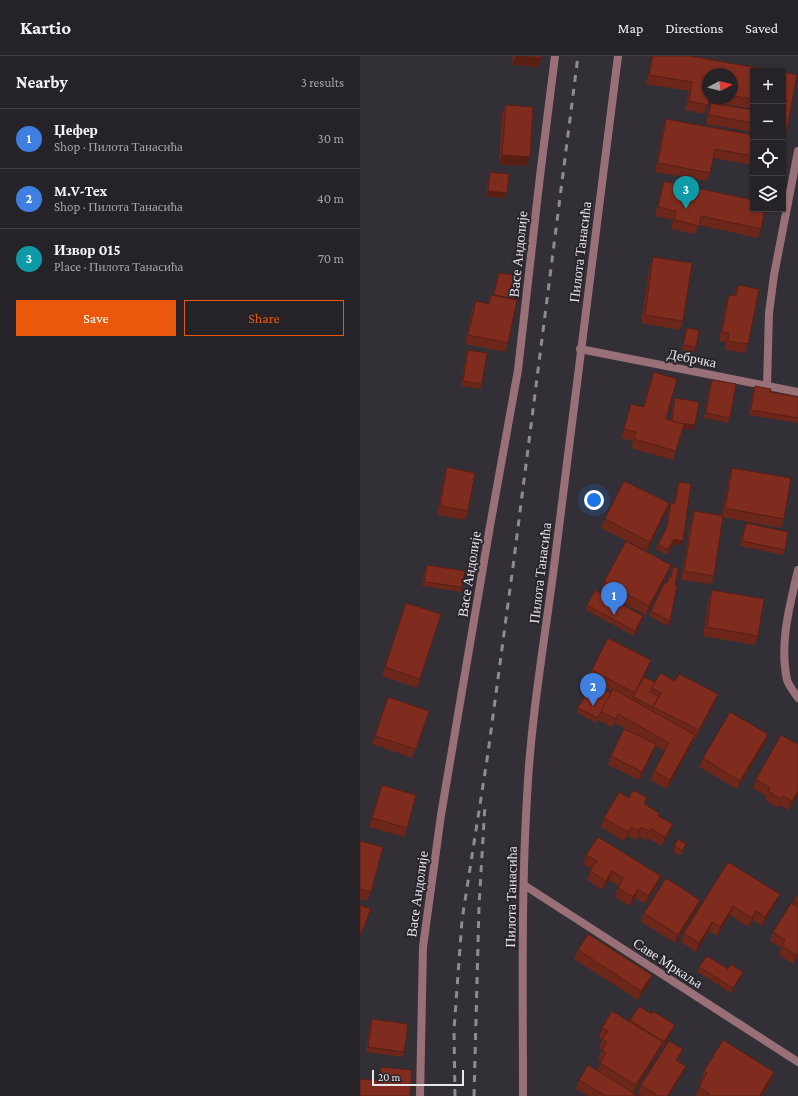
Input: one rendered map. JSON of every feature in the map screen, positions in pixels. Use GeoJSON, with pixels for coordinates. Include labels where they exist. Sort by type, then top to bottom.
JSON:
{"type":"FeatureCollection","features":[{"type":"Feature","properties":{"kind":"street","name":"Васе Андолије"},"geometry":{"type":"LineString","coordinates":[[420,1096],[423,947],[442,815],[490,526],[518,370],[555,56]]}},
{"type":"Feature","properties":{"kind":"street","name":"Пилота Танасића"},"geometry":{"type":"LineString","coordinates":[[522,1096],[524,885],[527,796],[533,721],[556,554],[580,349],[618,56]]}},
{"type":"Feature","properties":{"kind":"street"},"geometry":{"type":"LineString","coordinates":[[767,386],[769,313],[774,275],[798,151]]}},
{"type":"Feature","properties":{"kind":"street","name":"Дебрчка"},"geometry":{"type":"LineString","coordinates":[[580,349],[798,392]]}},
{"type":"Feature","properties":{"kind":"street"},"geometry":{"type":"LineString","coordinates":[[798,570],[786,626],[784,655],[787,681],[798,698]]}},
{"type":"Feature","properties":{"kind":"street","name":"Саве Мркаља"},"geometry":{"type":"LineString","coordinates":[[524,885],[798,1062]]}},
{"type":"Feature","properties":{"kind":"building"},"geometry":{"type":"Polygon","coordinates":[[[516,56],[542,56],[541,58],[516,56]]]}},
{"type":"Feature","properties":{"kind":"building"},"geometry":{"type":"Polygon","coordinates":[[[653,56],[690,56],[758,68],[750,68],[750,99],[738,97],[738,68],[702,68],[702,104],[689,101],[692,82],[649,75],[653,56]]]}},
{"type":"Feature","properties":{"kind":"building"},"geometry":{"type":"Polygon","coordinates":[[[786,73],[797,75],[786,129],[786,73]]]}},
{"type":"Feature","properties":{"kind":"building"},"geometry":{"type":"Polygon","coordinates":[[[711,104],[750,110],[750,122],[709,115],[711,104]]]}},
{"type":"Feature","properties":{"kind":"building"},"geometry":{"type":"Polygon","coordinates":[[[506,105],[533,107],[530,157],[502,155],[506,105]]]}},
{"type":"Feature","properties":{"kind":"building"},"geometry":{"type":"Polygon","coordinates":[[[666,119],[750,134],[750,155],[715,149],[710,173],[658,163],[666,119]]]}},
{"type":"Feature","properties":{"kind":"building"},"geometry":{"type":"Polygon","coordinates":[[[490,172],[509,174],[507,193],[488,191],[490,172]]]}},
{"type":"Feature","properties":{"kind":"building"},"geometry":{"type":"Polygon","coordinates":[[[664,181],[750,199],[750,212],[764,212],[761,229],[701,216],[699,226],[674,220],[676,211],[658,207],[664,181]]]}},
{"type":"Feature","properties":{"kind":"building"},"geometry":{"type":"Polygon","coordinates":[[[653,257],[692,263],[683,321],[645,315],[653,257]]]}},
{"type":"Feature","properties":{"kind":"building"},"geometry":{"type":"Polygon","coordinates":[[[499,273],[520,276],[515,299],[494,295],[499,273]]]}},
{"type":"Feature","properties":{"kind":"building"},"geometry":{"type":"Polygon","coordinates":[[[738,285],[759,289],[748,344],[728,341],[729,333],[722,332],[729,295],[736,296],[738,285]]]}},
{"type":"Feature","properties":{"kind":"building"},"geometry":{"type":"Polygon","coordinates":[[[491,295],[517,300],[508,343],[468,335],[476,301],[489,304],[491,295]]]}},
{"type":"Feature","properties":{"kind":"building"},"geometry":{"type":"Polygon","coordinates":[[[687,328],[699,330],[696,347],[683,345],[687,328]]]}},
{"type":"Feature","properties":{"kind":"building"},"geometry":{"type":"Polygon","coordinates":[[[468,350],[487,353],[482,384],[463,381],[468,350]]]}},
{"type":"Feature","properties":{"kind":"building"},"geometry":{"type":"Polygon","coordinates":[[[654,372],[677,379],[666,419],[684,424],[676,451],[634,439],[636,432],[624,429],[631,404],[644,407],[654,372]]]}},
{"type":"Feature","properties":{"kind":"building"},"geometry":{"type":"Polygon","coordinates":[[[712,380],[736,384],[730,418],[706,413],[712,380]]]}},
{"type":"Feature","properties":{"kind":"building"},"geometry":{"type":"Polygon","coordinates":[[[755,386],[771,389],[770,392],[798,397],[798,418],[751,410],[755,386]]]}},
{"type":"Feature","properties":{"kind":"building"},"geometry":{"type":"Polygon","coordinates":[[[675,398],[699,402],[695,425],[679,423],[672,420],[675,398]]]}},
{"type":"Feature","properties":{"kind":"building"},"geometry":{"type":"Polygon","coordinates":[[[447,467],[475,473],[468,511],[440,506],[447,467]]]}},
{"type":"Feature","properties":{"kind":"building"},"geometry":{"type":"Polygon","coordinates":[[[732,468],[791,478],[784,519],[725,508],[732,468]]]}},
{"type":"Feature","properties":{"kind":"building"},"geometry":{"type":"Polygon","coordinates":[[[624,481],[669,503],[650,542],[605,519],[624,481]]]}},
{"type":"Feature","properties":{"kind":"building"},"geometry":{"type":"Polygon","coordinates":[[[679,482],[691,484],[683,541],[674,539],[668,550],[658,544],[667,527],[671,503],[675,504],[679,482]]]}},
{"type":"Feature","properties":{"kind":"building"},"geometry":{"type":"Polygon","coordinates":[[[694,511],[723,516],[714,576],[684,571],[694,511]]]}},
{"type":"Feature","properties":{"kind":"building"},"geometry":{"type":"Polygon","coordinates":[[[746,523],[788,532],[785,550],[742,541],[746,523]]]}},
{"type":"Feature","properties":{"kind":"building"},"geometry":{"type":"Polygon","coordinates":[[[626,541],[671,565],[649,606],[604,582],[626,541]]]}},
{"type":"Feature","properties":{"kind":"building"},"geometry":{"type":"Polygon","coordinates":[[[427,565],[465,571],[462,587],[424,582],[427,565]]]}},
{"type":"Feature","properties":{"kind":"building"},"geometry":{"type":"Polygon","coordinates":[[[673,567],[678,568],[675,586],[677,586],[670,621],[651,611],[665,582],[667,583],[669,577],[671,578],[673,567]]]}},
{"type":"Feature","properties":{"kind":"building"},"geometry":{"type":"Polygon","coordinates":[[[595,590],[643,616],[635,631],[587,605],[595,590]]]}},
{"type":"Feature","properties":{"kind":"building"},"geometry":{"type":"Polygon","coordinates":[[[712,590],[764,599],[758,636],[707,627],[712,590]]]}},
{"type":"Feature","properties":{"kind":"building"},"geometry":{"type":"Polygon","coordinates":[[[406,603],[441,614],[420,679],[385,667],[406,603]]]}},
{"type":"Feature","properties":{"kind":"building"},"geometry":{"type":"Polygon","coordinates":[[[608,638],[651,660],[635,693],[592,670],[608,638]]]}},
{"type":"Feature","properties":{"kind":"building"},"geometry":{"type":"Polygon","coordinates":[[[660,673],[675,681],[679,674],[718,694],[699,730],[653,707],[661,693],[652,688],[660,673]]]}},
{"type":"Feature","properties":{"kind":"building"},"geometry":{"type":"Polygon","coordinates":[[[644,677],[655,682],[650,692],[659,696],[653,707],[633,697],[644,677]]]}},
{"type":"Feature","properties":{"kind":"building"},"geometry":{"type":"Polygon","coordinates":[[[592,683],[611,693],[598,718],[578,708],[592,683]]]}},
{"type":"Feature","properties":{"kind":"building"},"geometry":{"type":"Polygon","coordinates":[[[613,689],[695,735],[670,780],[654,771],[669,743],[618,714],[616,719],[601,711],[613,689]]]}},
{"type":"Feature","properties":{"kind":"building"},"geometry":{"type":"Polygon","coordinates":[[[388,697],[429,711],[416,749],[375,736],[388,697]]]}},
{"type":"Feature","properties":{"kind":"building"},"geometry":{"type":"Polygon","coordinates":[[[730,712],[768,734],[740,781],[703,758],[730,712]]]}},
{"type":"Feature","properties":{"kind":"building"},"geometry":{"type":"Polygon","coordinates":[[[624,729],[656,744],[642,772],[611,756],[624,729]]]}},
{"type":"Feature","properties":{"kind":"building"},"geometry":{"type":"Polygon","coordinates":[[[781,735],[797,744],[798,743],[798,791],[792,801],[783,796],[781,799],[768,791],[770,788],[756,779],[781,735]]]}},
{"type":"Feature","properties":{"kind":"building"},"geometry":{"type":"Polygon","coordinates":[[[382,785],[416,795],[407,828],[372,818],[382,785]]]}},
{"type":"Feature","properties":{"kind":"building"},"geometry":{"type":"Polygon","coordinates":[[[633,790],[647,798],[644,804],[659,813],[658,816],[673,824],[665,837],[651,829],[650,832],[641,827],[639,831],[631,827],[628,832],[604,818],[619,792],[629,798],[633,790]]]}},
{"type":"Feature","properties":{"kind":"building"},"geometry":{"type":"Polygon","coordinates":[[[598,837],[661,876],[648,896],[638,889],[633,897],[618,888],[623,878],[612,871],[606,881],[590,871],[597,861],[586,855],[598,837]]]}},
{"type":"Feature","properties":{"kind":"building"},"geometry":{"type":"Polygon","coordinates":[[[678,839],[686,844],[682,851],[674,846],[678,839]]]}},
{"type":"Feature","properties":{"kind":"building"},"geometry":{"type":"Polygon","coordinates":[[[360,841],[383,847],[371,892],[360,889],[360,841]]]}},
{"type":"Feature","properties":{"kind":"building"},"geometry":{"type":"Polygon","coordinates":[[[728,862],[780,894],[765,917],[756,911],[752,918],[733,906],[720,927],[712,922],[699,943],[684,933],[728,862]]]}},
{"type":"Feature","properties":{"kind":"building"},"geometry":{"type":"Polygon","coordinates":[[[666,878],[700,900],[678,935],[644,913],[666,878]]]}},
{"type":"Feature","properties":{"kind":"building"},"geometry":{"type":"Polygon","coordinates":[[[798,894],[798,904],[794,901],[798,894]]]}},
{"type":"Feature","properties":{"kind":"building"},"geometry":{"type":"Polygon","coordinates":[[[791,903],[798,907],[798,953],[796,955],[782,946],[785,940],[773,932],[791,903]]]}},
{"type":"Feature","properties":{"kind":"building"},"geometry":{"type":"Polygon","coordinates":[[[360,905],[371,909],[360,936],[360,905]]]}},
{"type":"Feature","properties":{"kind":"building"},"geometry":{"type":"Polygon","coordinates":[[[588,934],[652,975],[641,991],[578,950],[588,934]]]}},
{"type":"Feature","properties":{"kind":"building"},"geometry":{"type":"Polygon","coordinates":[[[707,956],[728,969],[731,964],[743,972],[733,988],[699,967],[707,956]]]}},
{"type":"Feature","properties":{"kind":"building"},"geometry":{"type":"Polygon","coordinates":[[[639,1006],[652,1014],[653,1011],[675,1025],[664,1042],[630,1020],[639,1006]]]}},
{"type":"Feature","properties":{"kind":"building"},"geometry":{"type":"Polygon","coordinates":[[[612,1011],[663,1042],[636,1085],[600,1063],[606,1053],[602,1050],[607,1042],[602,1039],[608,1031],[602,1028],[612,1011]]]}},
{"type":"Feature","properties":{"kind":"building"},"geometry":{"type":"Polygon","coordinates":[[[372,1019],[408,1024],[404,1052],[368,1047],[372,1019]]]}},
{"type":"Feature","properties":{"kind":"building"},"geometry":{"type":"Polygon","coordinates":[[[723,1040],[774,1072],[759,1096],[708,1096],[709,1093],[699,1087],[707,1073],[704,1071],[723,1040]]]}},
{"type":"Feature","properties":{"kind":"building"},"geometry":{"type":"Polygon","coordinates":[[[669,1041],[683,1049],[676,1060],[686,1066],[667,1096],[658,1096],[641,1085],[669,1041]]]}},
{"type":"Feature","properties":{"kind":"building"},"geometry":{"type":"Polygon","coordinates":[[[588,1065],[638,1096],[606,1096],[579,1080],[588,1065]]]}},
{"type":"Feature","properties":{"kind":"building"},"geometry":{"type":"Polygon","coordinates":[[[381,1067],[412,1070],[410,1096],[360,1096],[360,1079],[380,1081],[381,1067]]]}},
{"type":"Feature","properties":{"kind":"railway"},"geometry":{"type":"LineString","coordinates":[[455,1096],[454,1030],[462,920],[488,753],[578,56]]}},
{"type":"Feature","properties":{"kind":"railway"},"geometry":{"type":"LineString","coordinates":[[474,1096],[479,906],[485,805]]}},
{"type":"Feature","properties":{"kind":"place","name":"Извор 015"},"geometry":{"type":"Point","coordinates":[686,209]}},
{"type":"Feature","properties":{"kind":"place","name":"Џефер"},"geometry":{"type":"Point","coordinates":[614,615]}},
{"type":"Feature","properties":{"kind":"place","name":"M.V-Tex"},"geometry":{"type":"Point","coordinates":[593,706]}}]}
